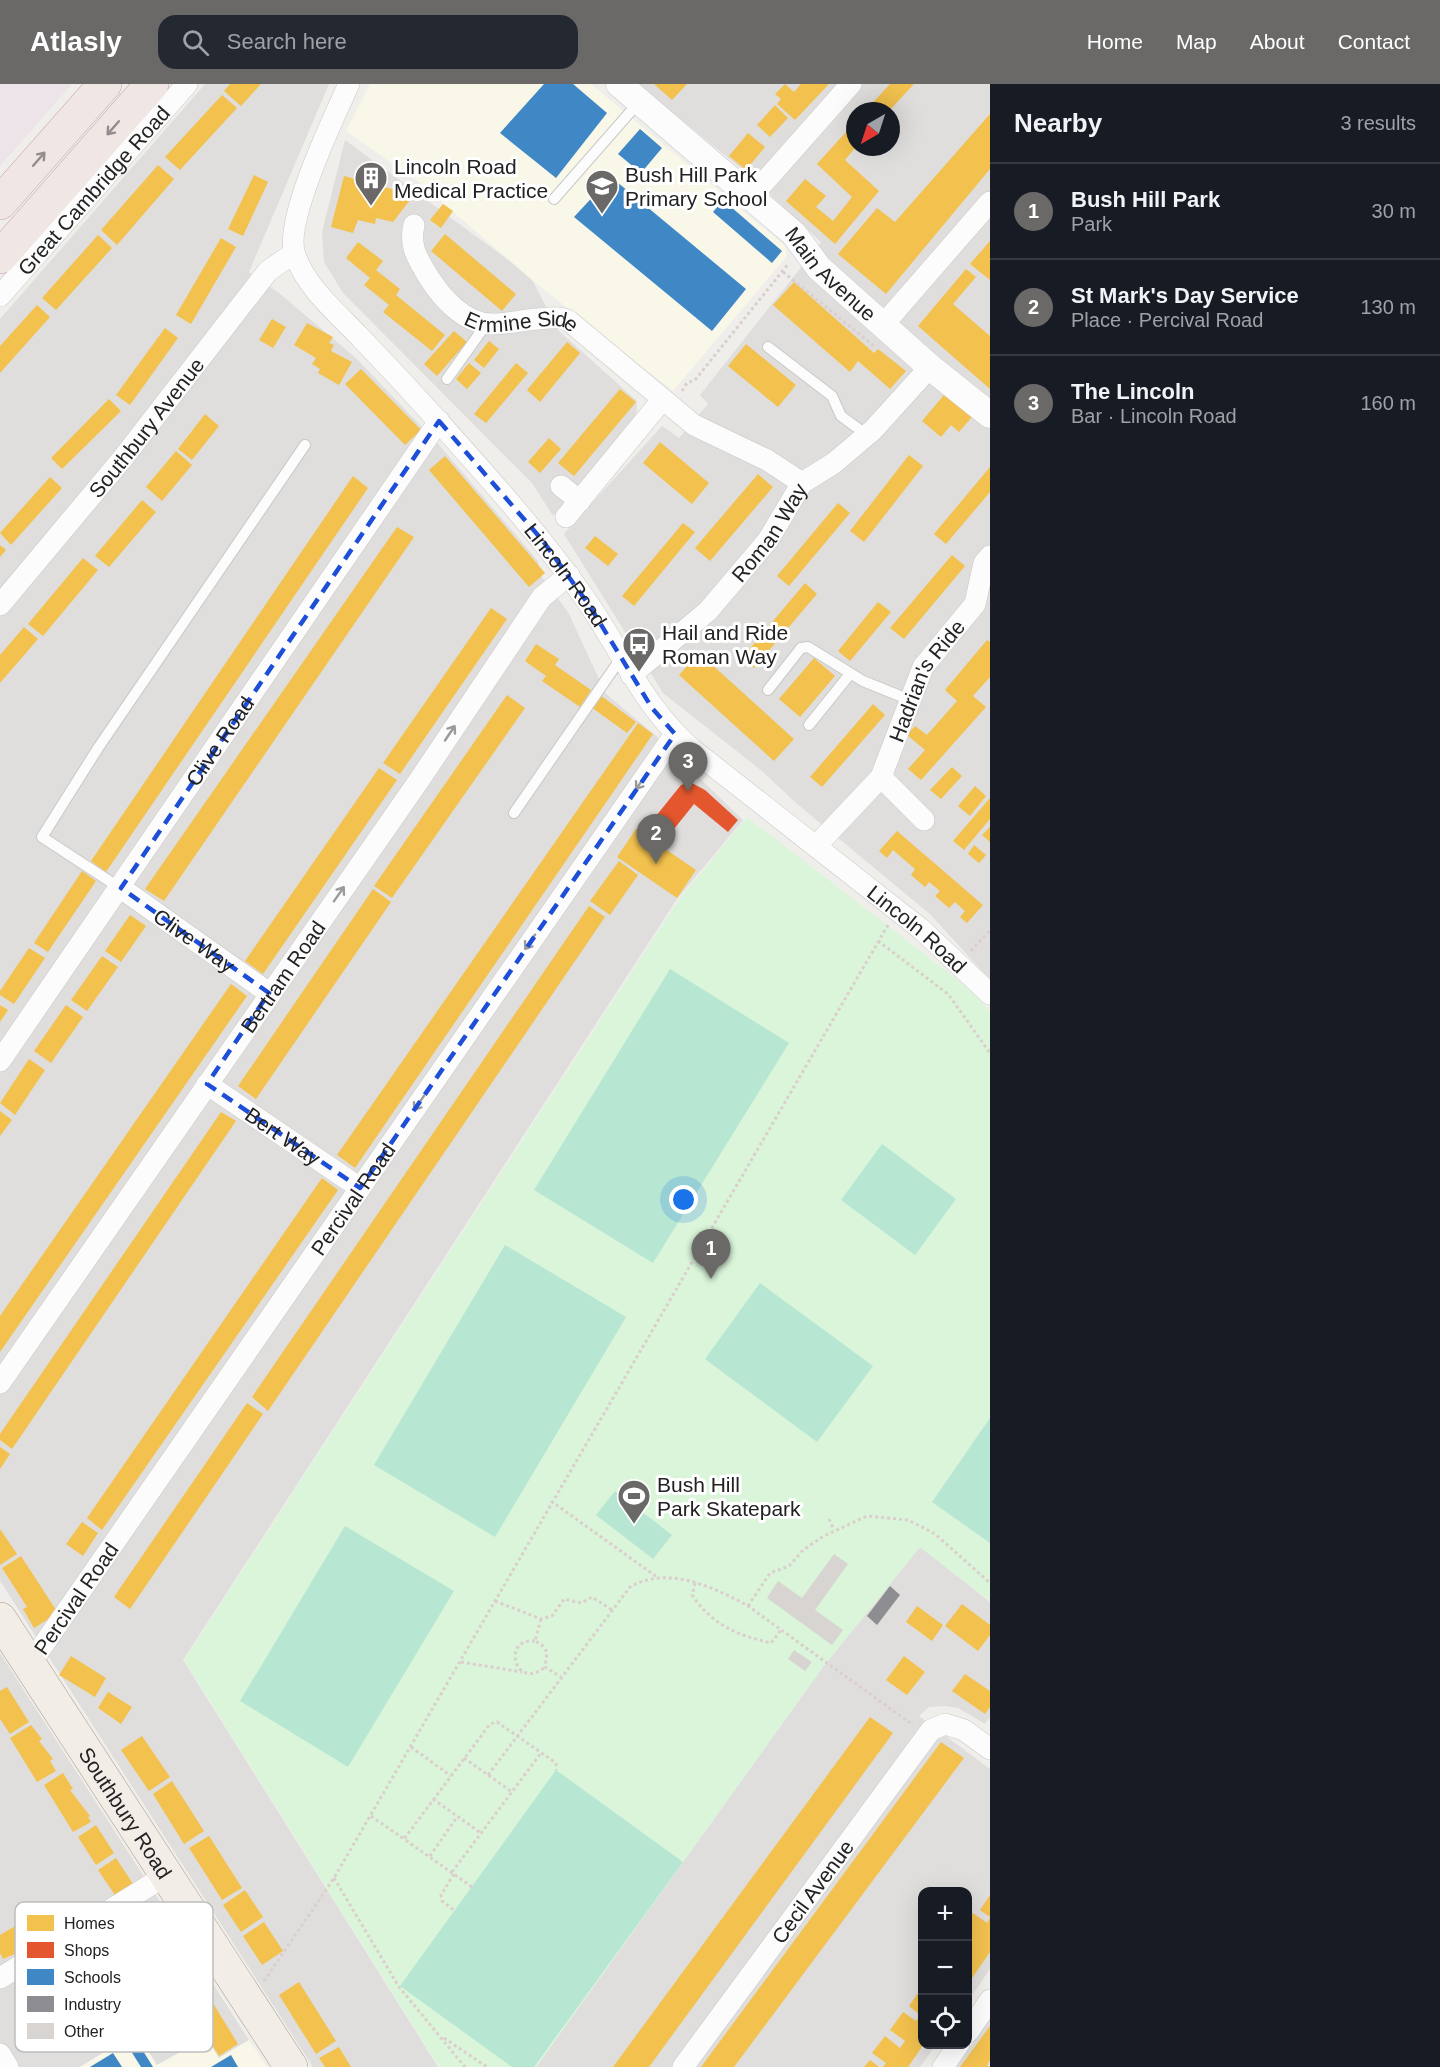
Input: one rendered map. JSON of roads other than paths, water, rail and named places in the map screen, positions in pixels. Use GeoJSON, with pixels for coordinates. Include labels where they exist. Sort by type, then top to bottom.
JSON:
{"type":"FeatureCollection","features":[{"type":"Feature","properties":{"kind":"highway"},"geometry":{"type":"LineString","coordinates":[[0,203],[105,84]]}},
{"type":"Feature","properties":{"kind":"highway","name":"Great Cambridge Road"},"geometry":{"type":"LineString","coordinates":[[0,257],[152,84]]}},
{"type":"Feature","properties":{"kind":"main road","name":"Southbury Road"},"geometry":{"type":"LineString","coordinates":[[0,1619],[114,1792],[182,1902]]}},
{"type":"Feature","properties":{"kind":"main road","name":"Southbury Road"},"geometry":{"type":"LineString","coordinates":[[213,1949],[291,2067]]}},
{"type":"Feature","properties":{"kind":"street","name":"Great Cambridge Road"},"geometry":{"type":"LineString","coordinates":[[0,296],[187,84]]}},
{"type":"Feature","properties":{"kind":"street"},"geometry":{"type":"LineString","coordinates":[[294,253],[297,213],[311,173],[349,84]]}},
{"type":"Feature","properties":{"kind":"street","name":"Main Avenue"},"geometry":{"type":"LineString","coordinates":[[619,84],[794,234],[819,268],[882,325],[990,415]]}},
{"type":"Feature","properties":{"kind":"street"},"geometry":{"type":"LineString","coordinates":[[751,197],[851,84]]}},
{"type":"Feature","properties":{"kind":"street"},"geometry":{"type":"LineString","coordinates":[[882,325],[990,202]]}},
{"type":"Feature","properties":{"kind":"street","name":"Ermine Side"},"geometry":{"type":"LineString","coordinates":[[414,225],[410,241],[435,287],[456,309],[474,320],[487,323],[562,318],[662,400],[703,430],[767,460],[802,483]]}},
{"type":"Feature","properties":{"kind":"street","name":"Lincoln Road"},"geometry":{"type":"LineString","coordinates":[[294,253],[316,292],[439,421],[569,575],[652,708],[675,734],[959,963],[990,994]]}},
{"type":"Feature","properties":{"kind":"street","name":"Southbury Avenue"},"geometry":{"type":"LineString","coordinates":[[0,605],[123,458],[268,271],[294,253]]}},
{"type":"Feature","properties":{"kind":"street","name":"Roman Way"},"geometry":{"type":"LineString","coordinates":[[626,666],[708,611],[768,540],[802,483],[834,464],[867,435],[930,367]]}},
{"type":"Feature","properties":{"kind":"street"},"geometry":{"type":"LineString","coordinates":[[561,486],[573,509],[662,400]]}},
{"type":"Feature","properties":{"kind":"street","name":"Clive Road"},"geometry":{"type":"LineString","coordinates":[[0,1061],[121,888],[439,421]]}},
{"type":"Feature","properties":{"kind":"street","name":"Hadrian's Ride"},"geometry":{"type":"LineString","coordinates":[[816,846],[881,777],[923,667],[975,604],[984,563],[990,556]]}},
{"type":"Feature","properties":{"kind":"street","name":"Bertram Road"},"geometry":{"type":"LineString","coordinates":[[0,1383],[420,778],[542,597],[569,575]]}},
{"type":"Feature","properties":{"kind":"street","name":"Percival Road"},"geometry":{"type":"LineString","coordinates":[[27,1661],[44,1645],[675,734]]}},
{"type":"Feature","properties":{"kind":"street"},"geometry":{"type":"LineString","coordinates":[[881,777],[924,819]]}},
{"type":"Feature","properties":{"kind":"street","name":"Clive Way"},"geometry":{"type":"LineString","coordinates":[[121,888],[269,993]]}},
{"type":"Feature","properties":{"kind":"street","name":"Bert Way"},"geometry":{"type":"LineString","coordinates":[[207,1084],[360,1188]]}},
{"type":"Feature","properties":{"kind":"street","name":"Cecil Avenue"},"geometry":{"type":"LineString","coordinates":[[683,2067],[931,1730],[945,1724],[964,1730],[990,1749]]}},
{"type":"Feature","properties":{"kind":"street"},"geometry":{"type":"LineString","coordinates":[[123,1902],[165,1876]]}},
{"type":"Feature","properties":{"kind":"street"},"geometry":{"type":"LineString","coordinates":[[0,1978],[15,1969]]}},
{"type":"Feature","properties":{"kind":"street"},"geometry":{"type":"LineString","coordinates":[[972,2026],[990,2000]]}},
{"type":"Feature","properties":{"kind":"street"},"geometry":{"type":"LineString","coordinates":[[943,2067],[956,2049]]}},
{"type":"Feature","properties":{"kind":"street"},"geometry":{"type":"LineString","coordinates":[[0,2054],[8,2067]]}},
{"type":"Feature","properties":{"kind":"lane"},"geometry":{"type":"LineString","coordinates":[[554,199],[639,102]]}},
{"type":"Feature","properties":{"kind":"lane"},"geometry":{"type":"LineString","coordinates":[[447,379],[487,323]]}},
{"type":"Feature","properties":{"kind":"lane"},"geometry":{"type":"LineString","coordinates":[[768,347],[832,396],[841,416],[867,435]]}},
{"type":"Feature","properties":{"kind":"lane"},"geometry":{"type":"LineString","coordinates":[[121,888],[42,837],[98,748],[305,445]]}},
{"type":"Feature","properties":{"kind":"lane"},"geometry":{"type":"LineString","coordinates":[[768,690],[801,648],[816,651],[850,674],[910,700]]}},
{"type":"Feature","properties":{"kind":"lane"},"geometry":{"type":"LineString","coordinates":[[514,813],[626,666]]}},
{"type":"Feature","properties":{"kind":"lane"},"geometry":{"type":"LineString","coordinates":[[809,724],[850,674]]}},
{"type":"Feature","properties":{"kind":"place","name":"Lincoln Road Medical Practice"},"geometry":{"type":"Point","coordinates":[371,207]}},
{"type":"Feature","properties":{"kind":"place","name":"Bush Hill Park Primary School"},"geometry":{"type":"Point","coordinates":[602,215]}},
{"type":"Feature","properties":{"kind":"place","name":"Hail and Ride Roman Way"},"geometry":{"type":"Point","coordinates":[639,673]}},
{"type":"Feature","properties":{"kind":"place","name":"The Lincoln"},"geometry":{"type":"Point","coordinates":[688,792]}},
{"type":"Feature","properties":{"kind":"place","name":"St Mark's Day Service"},"geometry":{"type":"Point","coordinates":[656,864]}},
{"type":"Feature","properties":{"kind":"place","name":"Bush Hill Park"},"geometry":{"type":"Point","coordinates":[711,1279]}},
{"type":"Feature","properties":{"kind":"place","name":"Bush Hill Park Skatepark"},"geometry":{"type":"Point","coordinates":[634,1525]}}]}
